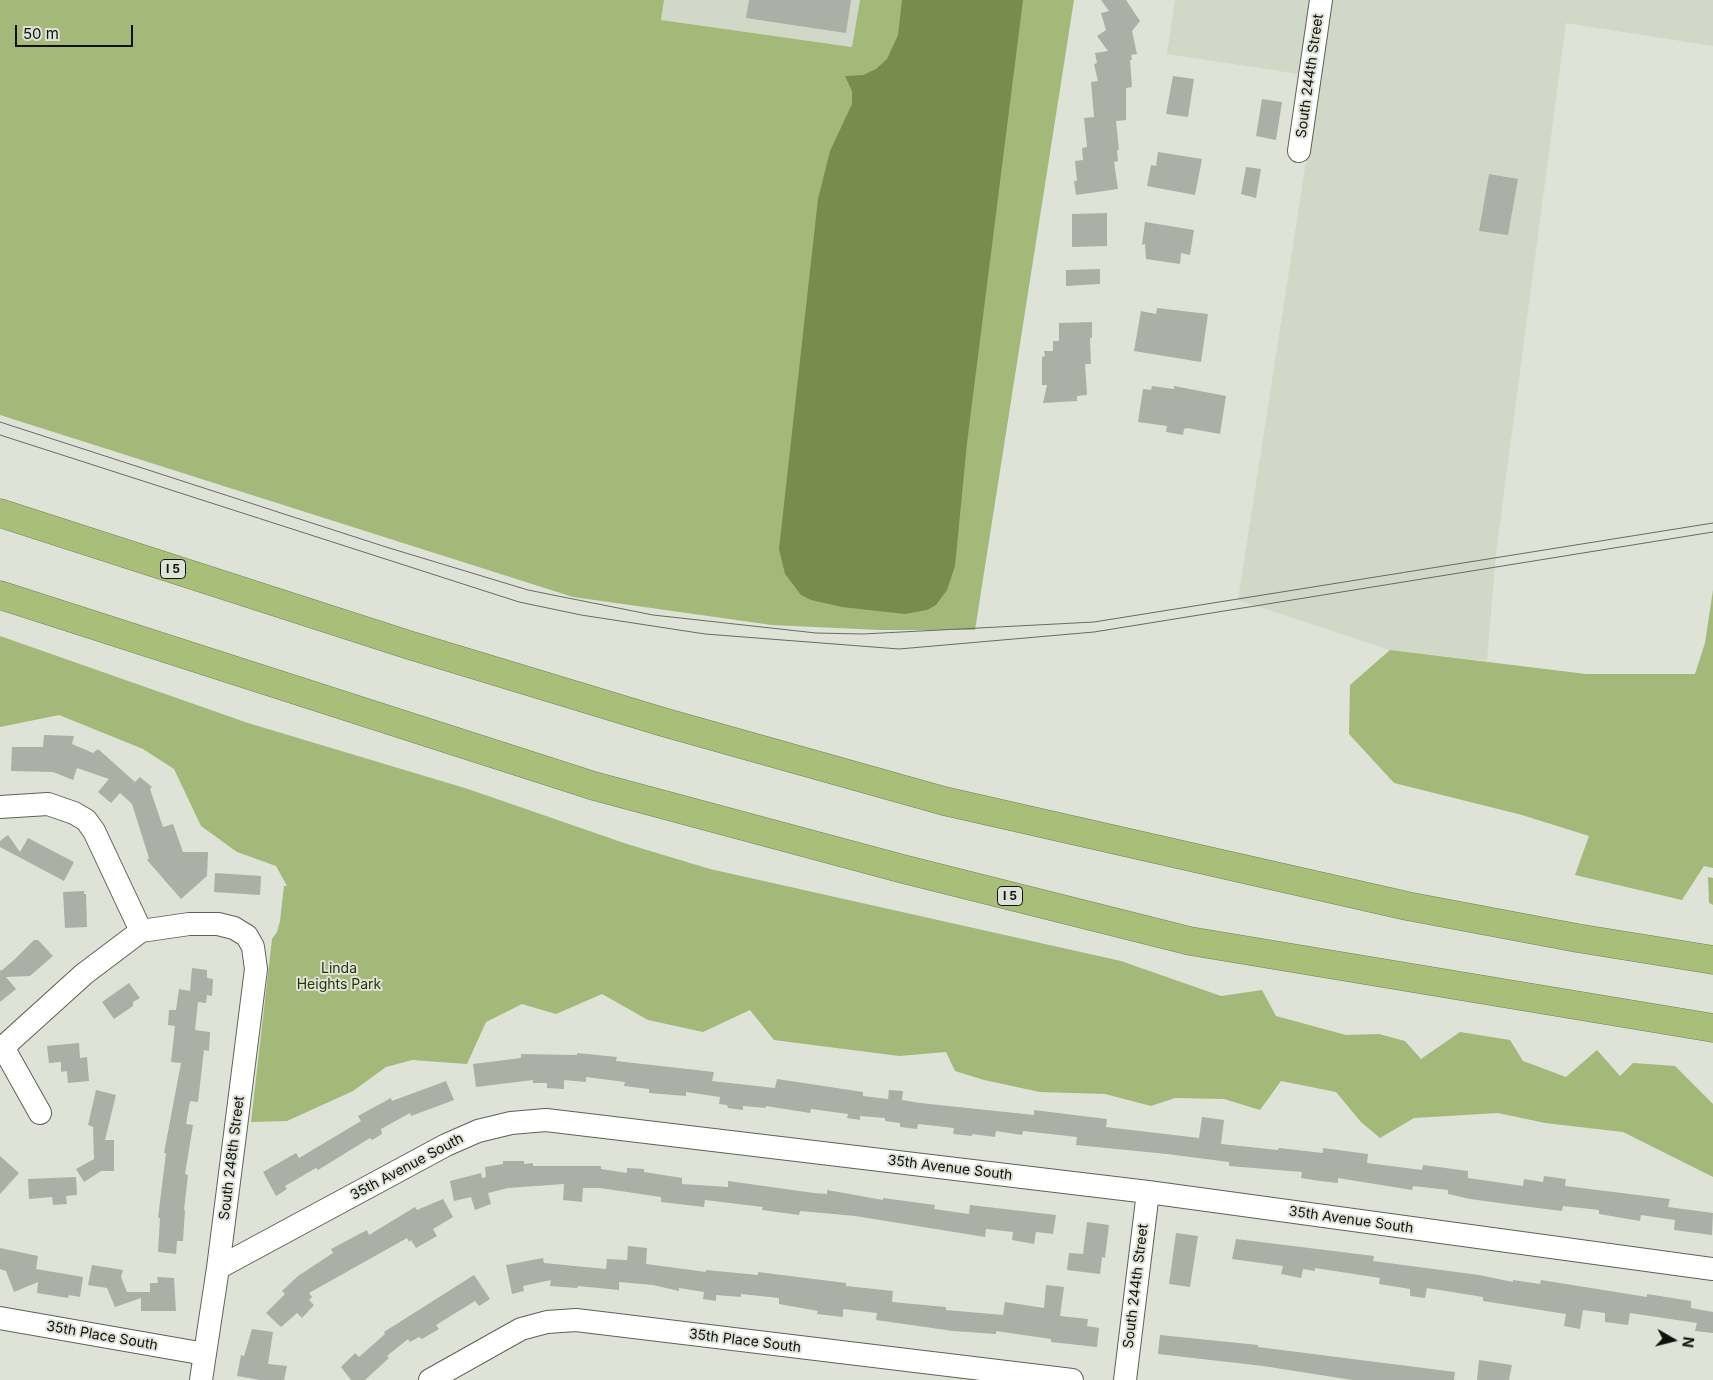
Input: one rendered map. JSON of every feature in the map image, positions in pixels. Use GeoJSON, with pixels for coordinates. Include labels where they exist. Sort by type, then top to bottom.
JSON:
{"type":"FeatureCollection","features":[{"type":"Feature","properties":{"kind":"highway","name":"I 5"},"geometry":{"type":"LineString","coordinates":[[0,513],[428,651],[663,722],[944,802],[1408,906],[1713,960]]}},
{"type":"Feature","properties":{"kind":"highway","name":"I 5"},"geometry":{"type":"LineString","coordinates":[[0,595],[594,786],[903,869],[1190,941],[1713,1028]]}},
{"type":"Feature","properties":{"kind":"street","name":"South 244th Street"},"geometry":{"type":"LineString","coordinates":[[1299,151],[1321,0]]}},
{"type":"Feature","properties":{"kind":"street"},"geometry":{"type":"LineString","coordinates":[[0,807],[48,804],[74,813],[86,820],[94,831],[141,931],[84,974],[2,1049],[40,1114]]}},
{"type":"Feature","properties":{"kind":"street","name":"South 248th Street"},"geometry":{"type":"LineString","coordinates":[[141,931],[183,925],[218,924],[234,928],[247,936],[253,947],[256,969],[218,1268],[201,1380]]}},
{"type":"Feature","properties":{"kind":"street","name":"35th Avenue South"},"geometry":{"type":"LineString","coordinates":[[218,1268],[446,1145],[478,1131],[510,1123],[546,1120],[1148,1192],[1713,1269]]}},
{"type":"Feature","properties":{"kind":"street","name":"South 244th Street"},"geometry":{"type":"LineString","coordinates":[[1125,1380],[1148,1192]]}},
{"type":"Feature","properties":{"kind":"street","name":"35th Place South"},"geometry":{"type":"LineString","coordinates":[[0,1318],[204,1354]]}},
{"type":"Feature","properties":{"kind":"street","name":"35th Place South"},"geometry":{"type":"LineString","coordinates":[[430,1380],[521,1329],[547,1322],[576,1320],[1072,1380]]}},
{"type":"Feature","properties":{"kind":"shaded area"},"geometry":{"type":"Polygon","coordinates":[[[664,0],[860,0],[853,47],[661,20],[664,0]]]}},
{"type":"Feature","properties":{"kind":"shaded area"},"geometry":{"type":"Polygon","coordinates":[[[902,0],[1023,0],[967,443],[955,566],[947,590],[936,605],[927,610],[905,614],[842,607],[811,600],[801,595],[785,574],[779,549],[818,199],[830,151],[852,104],[852,91],[845,76],[863,75],[876,69],[887,59],[898,35],[902,0]]]}},
{"type":"Feature","properties":{"kind":"shaded area"},"geometry":{"type":"Polygon","coordinates":[[[1175,0],[1713,0],[1713,46],[1566,23],[1496,553],[1487,661],[1390,650],[1238,600],[1319,77],[1167,54],[1175,0]]]}},
{"type":"Feature","properties":{"kind":"green space"},"geometry":{"type":"Polygon","coordinates":[[[0,0],[664,0],[661,20],[852,47],[860,0],[1074,0],[975,630],[880,630],[772,625],[573,597],[0,415],[0,0]]]}},
{"type":"Feature","properties":{"kind":"green space"},"geometry":{"type":"Polygon","coordinates":[[[1713,590],[1713,868],[1704,866],[1682,900],[1575,875],[1589,836],[1522,815],[1394,783],[1349,734],[1350,685],[1390,650],[1586,674],[1695,674],[1705,643],[1713,590]]]}},
{"type":"Feature","properties":{"kind":"green space","name":"Linda Heights Park"},"geometry":{"type":"Polygon","coordinates":[[[0,636],[248,723],[468,789],[627,844],[710,869],[1121,961],[1221,996],[1262,990],[1276,1016],[1346,1035],[1379,1034],[1405,1041],[1421,1059],[1460,1032],[1510,1040],[1523,1061],[1566,1077],[1597,1050],[1620,1076],[1633,1063],[1675,1066],[1713,1104],[1713,1177],[1623,1132],[1545,1123],[1498,1113],[1414,1118],[1380,1138],[1361,1122],[1336,1092],[1281,1081],[1260,1110],[1224,1099],[1175,1098],[1151,1106],[1105,1094],[1040,1092],[984,1080],[955,1071],[946,1052],[899,1056],[774,1040],[750,1010],[703,1032],[648,1020],[602,994],[556,1014],[522,1004],[486,1022],[467,1064],[412,1060],[386,1067],[353,1091],[287,1121],[251,1122],[272,939],[277,932],[284,886],[287,886],[276,866],[237,852],[201,826],[174,769],[143,749],[59,715],[0,727],[0,636]]]}},
{"type":"Feature","properties":{"kind":"green space"},"geometry":{"type":"Polygon","coordinates":[[[1708,877],[1713,878],[1713,905],[1709,903],[1708,877]]]}},
{"type":"Feature","properties":{"kind":"building"},"geometry":{"type":"Polygon","coordinates":[[[749,0],[851,0],[846,33],[746,18],[749,0]]]}},
{"type":"Feature","properties":{"kind":"building"},"geometry":{"type":"Polygon","coordinates":[[[1101,0],[1126,0],[1140,21],[1132,31],[1137,54],[1131,55],[1132,60],[1130,60],[1132,87],[1126,88],[1126,120],[1116,121],[1119,150],[1117,150],[1118,161],[1114,162],[1118,189],[1076,195],[1074,181],[1077,181],[1075,161],[1083,160],[1082,148],[1087,147],[1084,118],[1094,117],[1091,82],[1098,81],[1094,64],[1097,63],[1095,53],[1108,51],[1097,36],[1106,30],[1101,13],[1109,11],[1101,0]]]}},
{"type":"Feature","properties":{"kind":"building"},"geometry":{"type":"Polygon","coordinates":[[[1173,76],[1194,79],[1188,117],[1166,114],[1173,76]]]}},
{"type":"Feature","properties":{"kind":"building"},"geometry":{"type":"Polygon","coordinates":[[[1262,99],[1282,102],[1276,140],[1256,136],[1262,99]]]}},
{"type":"Feature","properties":{"kind":"building"},"geometry":{"type":"Polygon","coordinates":[[[1158,152],[1202,159],[1195,195],[1147,186],[1151,165],[1156,166],[1158,152]]]}},
{"type":"Feature","properties":{"kind":"building"},"geometry":{"type":"Polygon","coordinates":[[[1246,167],[1261,169],[1256,198],[1241,194],[1246,167]]]}},
{"type":"Feature","properties":{"kind":"building"},"geometry":{"type":"Polygon","coordinates":[[[1489,174],[1518,179],[1508,235],[1479,231],[1489,174]]]}},
{"type":"Feature","properties":{"kind":"building"},"geometry":{"type":"Polygon","coordinates":[[[1107,213],[1107,246],[1072,247],[1072,214],[1107,213]]]}},
{"type":"Feature","properties":{"kind":"building"},"geometry":{"type":"Polygon","coordinates":[[[1145,222],[1194,230],[1190,255],[1181,253],[1180,264],[1146,259],[1145,244],[1142,245],[1145,222]]]}},
{"type":"Feature","properties":{"kind":"building"},"geometry":{"type":"Polygon","coordinates":[[[1100,269],[1100,284],[1066,286],[1066,270],[1100,269]]]}},
{"type":"Feature","properties":{"kind":"building"},"geometry":{"type":"Polygon","coordinates":[[[1157,308],[1208,314],[1201,362],[1134,351],[1141,311],[1156,314],[1157,308]]]}},
{"type":"Feature","properties":{"kind":"building"},"geometry":{"type":"Polygon","coordinates":[[[1092,322],[1092,338],[1090,338],[1091,364],[1085,364],[1087,395],[1077,396],[1077,401],[1043,403],[1047,385],[1042,385],[1042,357],[1045,356],[1044,351],[1053,351],[1053,341],[1059,341],[1059,323],[1092,322]]]}},
{"type":"Feature","properties":{"kind":"building"},"geometry":{"type":"Polygon","coordinates":[[[1152,386],[1174,389],[1174,386],[1226,396],[1220,434],[1187,428],[1184,429],[1183,435],[1166,432],[1167,426],[1138,422],[1143,389],[1151,390],[1152,386]]]}},
{"type":"Feature","properties":{"kind":"building"},"geometry":{"type":"Polygon","coordinates":[[[44,735],[74,736],[72,744],[93,753],[98,749],[135,782],[140,777],[152,787],[150,789],[163,827],[173,824],[183,852],[208,852],[207,876],[181,899],[147,860],[149,858],[132,804],[120,793],[111,803],[98,792],[109,779],[77,768],[73,780],[53,772],[11,771],[12,747],[43,747],[44,735]]]}},
{"type":"Feature","properties":{"kind":"building"},"geometry":{"type":"Polygon","coordinates":[[[8,835],[20,852],[28,838],[74,862],[64,881],[0,847],[0,841],[8,835]]]}},
{"type":"Feature","properties":{"kind":"building"},"geometry":{"type":"Polygon","coordinates":[[[215,873],[261,876],[260,895],[214,892],[215,873]]]}},
{"type":"Feature","properties":{"kind":"building"},"geometry":{"type":"Polygon","coordinates":[[[84,891],[84,894],[86,894],[87,927],[65,928],[63,892],[84,891]]]}},
{"type":"Feature","properties":{"kind":"building"},"geometry":{"type":"Polygon","coordinates":[[[34,940],[38,940],[53,956],[30,976],[6,977],[16,989],[0,1002],[0,969],[1,971],[14,960],[34,940]]]}},
{"type":"Feature","properties":{"kind":"building"},"geometry":{"type":"Polygon","coordinates":[[[192,968],[207,970],[207,978],[213,979],[212,996],[207,995],[206,1003],[198,1002],[195,1030],[210,1032],[209,1051],[204,1050],[198,1102],[190,1101],[186,1124],[193,1125],[185,1174],[188,1175],[183,1241],[177,1241],[176,1254],[158,1252],[160,1218],[158,1218],[166,1153],[164,1153],[181,1063],[171,1062],[175,1026],[168,1025],[169,1010],[176,1010],[179,989],[190,991],[192,968]]]}},
{"type":"Feature","properties":{"kind":"building"},"geometry":{"type":"Polygon","coordinates":[[[129,983],[140,998],[133,1002],[133,1006],[114,1019],[102,1002],[129,983]]]}},
{"type":"Feature","properties":{"kind":"building"},"geometry":{"type":"Polygon","coordinates":[[[79,1043],[80,1058],[87,1057],[89,1081],[68,1083],[67,1071],[61,1072],[61,1062],[49,1063],[47,1046],[79,1043]]]}},
{"type":"Feature","properties":{"kind":"building"},"geometry":{"type":"Polygon","coordinates":[[[577,1053],[617,1057],[616,1061],[714,1072],[712,1081],[775,1088],[777,1079],[863,1092],[863,1096],[888,1099],[889,1090],[903,1091],[902,1100],[920,1103],[1034,1115],[1034,1110],[1107,1119],[1106,1127],[1199,1138],[1202,1117],[1224,1120],[1221,1144],[1323,1153],[1323,1148],[1368,1154],[1367,1163],[1422,1170],[1423,1165],[1468,1171],[1468,1178],[1523,1186],[1524,1179],[1543,1182],[1544,1176],[1566,1179],[1565,1186],[1670,1199],[1668,1207],[1713,1213],[1712,1235],[1674,1230],[1675,1220],[1641,1215],[1640,1221],[1599,1214],[1599,1210],[1563,1206],[1562,1211],[1514,1205],[1448,1194],[1448,1190],[1413,1186],[1412,1190],[1338,1178],[1338,1183],[1320,1181],[1301,1178],[1302,1172],[1229,1166],[1229,1162],[1076,1145],[1077,1137],[1023,1131],[1022,1135],[996,1131],[995,1137],[972,1134],[972,1136],[953,1134],[954,1128],[918,1124],[917,1129],[900,1127],[900,1123],[885,1121],[885,1118],[860,1116],[860,1120],[847,1118],[848,1114],[811,1109],[810,1113],[766,1106],[766,1108],[743,1106],[743,1110],[728,1108],[727,1105],[719,1104],[720,1097],[686,1092],[686,1096],[649,1093],[649,1089],[624,1086],[625,1082],[586,1077],[586,1082],[564,1080],[564,1089],[547,1088],[547,1083],[533,1083],[533,1080],[476,1087],[473,1064],[521,1058],[521,1054],[577,1055],[577,1053]]]}},
{"type":"Feature","properties":{"kind":"building"},"geometry":{"type":"Polygon","coordinates":[[[446,1081],[454,1100],[411,1116],[410,1113],[381,1129],[382,1134],[372,1140],[370,1138],[318,1170],[316,1168],[285,1186],[287,1189],[276,1196],[263,1172],[296,1153],[299,1158],[361,1121],[358,1116],[391,1098],[392,1101],[446,1081]]]}},
{"type":"Feature","properties":{"kind":"building"},"geometry":{"type":"Polygon","coordinates":[[[96,1090],[116,1095],[105,1140],[114,1140],[114,1171],[101,1171],[84,1182],[76,1169],[94,1159],[93,1127],[88,1125],[96,1090]]]}},
{"type":"Feature","properties":{"kind":"building"},"geometry":{"type":"Polygon","coordinates":[[[0,1156],[19,1173],[0,1194],[0,1156]]]}},
{"type":"Feature","properties":{"kind":"building"},"geometry":{"type":"Polygon","coordinates":[[[503,1161],[524,1161],[524,1164],[533,1163],[533,1166],[601,1166],[601,1169],[627,1173],[627,1168],[644,1169],[644,1172],[682,1178],[682,1184],[728,1187],[728,1181],[814,1193],[827,1194],[827,1190],[883,1200],[883,1198],[935,1205],[934,1209],[969,1214],[970,1205],[1056,1215],[1053,1234],[1036,1232],[1034,1244],[1012,1240],[1013,1232],[986,1229],[985,1237],[855,1216],[800,1211],[799,1215],[762,1210],[763,1207],[705,1200],[704,1207],[661,1202],[661,1197],[600,1188],[583,1188],[582,1202],[563,1200],[564,1184],[508,1188],[488,1193],[491,1204],[475,1210],[471,1197],[454,1201],[450,1181],[481,1173],[482,1178],[486,1177],[485,1167],[503,1164],[503,1161]]]}},
{"type":"Feature","properties":{"kind":"building"},"geometry":{"type":"Polygon","coordinates":[[[76,1177],[77,1195],[66,1196],[67,1204],[53,1205],[52,1197],[29,1199],[28,1179],[76,1177]]]}},
{"type":"Feature","properties":{"kind":"building"},"geometry":{"type":"Polygon","coordinates":[[[443,1199],[453,1217],[433,1229],[437,1236],[416,1248],[411,1240],[409,1242],[407,1238],[309,1293],[312,1297],[309,1300],[314,1305],[302,1318],[297,1313],[281,1327],[266,1313],[285,1294],[282,1291],[298,1276],[333,1253],[331,1249],[367,1230],[369,1235],[415,1207],[417,1210],[443,1199]]]}},
{"type":"Feature","properties":{"kind":"building"},"geometry":{"type":"Polygon","coordinates":[[[1087,1222],[1109,1225],[1105,1258],[1102,1257],[1100,1274],[1067,1270],[1069,1253],[1083,1254],[1087,1222]]]}},
{"type":"Feature","properties":{"kind":"building"},"geometry":{"type":"Polygon","coordinates":[[[1176,1233],[1198,1236],[1190,1287],[1169,1284],[1176,1233]]]}},
{"type":"Feature","properties":{"kind":"building"},"geometry":{"type":"Polygon","coordinates":[[[1236,1239],[1374,1256],[1373,1261],[1479,1275],[1513,1282],[1513,1280],[1540,1284],[1541,1280],[1647,1297],[1647,1294],[1691,1301],[1691,1308],[1713,1312],[1713,1333],[1695,1331],[1697,1323],[1630,1313],[1628,1325],[1605,1322],[1605,1313],[1583,1310],[1580,1329],[1564,1326],[1566,1314],[1483,1301],[1483,1297],[1427,1288],[1425,1298],[1410,1296],[1410,1289],[1379,1284],[1380,1278],[1315,1268],[1315,1271],[1303,1269],[1301,1278],[1281,1274],[1283,1266],[1232,1259],[1236,1239]]]}},
{"type":"Feature","properties":{"kind":"building"},"geometry":{"type":"Polygon","coordinates":[[[628,1246],[647,1248],[646,1264],[706,1272],[706,1270],[758,1275],[758,1272],[846,1283],[846,1286],[893,1291],[892,1302],[946,1307],[946,1310],[1003,1315],[1005,1302],[1044,1308],[1046,1285],[1064,1287],[1060,1316],[1088,1319],[1087,1326],[1099,1328],[1097,1347],[1051,1342],[1051,1339],[996,1331],[996,1334],[953,1331],[876,1320],[877,1313],[843,1309],[843,1317],[817,1314],[818,1311],[779,1304],[779,1298],[741,1294],[741,1297],[716,1295],[716,1301],[703,1299],[704,1292],[679,1288],[679,1291],[653,1285],[619,1282],[619,1290],[578,1286],[577,1288],[550,1286],[551,1280],[523,1286],[524,1291],[512,1294],[506,1265],[543,1258],[544,1263],[606,1269],[607,1259],[627,1260],[628,1246]]]}},
{"type":"Feature","properties":{"kind":"building"},"geometry":{"type":"Polygon","coordinates":[[[0,1248],[38,1256],[36,1269],[83,1277],[80,1297],[69,1295],[68,1298],[37,1293],[38,1282],[14,1292],[6,1271],[0,1269],[0,1248]]]}},
{"type":"Feature","properties":{"kind":"building"},"geometry":{"type":"Polygon","coordinates":[[[92,1265],[123,1270],[121,1277],[127,1292],[150,1292],[150,1283],[158,1283],[157,1277],[174,1278],[176,1311],[141,1311],[141,1298],[115,1307],[107,1288],[88,1285],[92,1265]]]}},
{"type":"Feature","properties":{"kind":"building"},"geometry":{"type":"Polygon","coordinates":[[[474,1275],[490,1299],[479,1306],[475,1301],[436,1325],[439,1329],[422,1339],[419,1337],[410,1342],[408,1339],[387,1356],[389,1358],[365,1380],[351,1380],[341,1367],[355,1353],[359,1357],[385,1334],[384,1332],[474,1275]]]}},
{"type":"Feature","properties":{"kind":"building"},"geometry":{"type":"Polygon","coordinates":[[[252,1329],[273,1332],[268,1364],[287,1366],[284,1380],[260,1380],[237,1376],[241,1355],[244,1356],[252,1329]]]}},
{"type":"Feature","properties":{"kind":"building"},"geometry":{"type":"Polygon","coordinates":[[[1160,1335],[1258,1345],[1258,1347],[1455,1372],[1454,1380],[1352,1380],[1263,1366],[1158,1354],[1160,1335]]]}},
{"type":"Feature","properties":{"kind":"building"},"geometry":{"type":"Polygon","coordinates":[[[1479,1360],[1512,1365],[1509,1380],[1477,1380],[1479,1360]]]}},
{"type":"Feature","properties":{"kind":"tram line"},"geometry":{"type":"LineString","coordinates":[[0,422],[386,547],[528,590],[653,615],[816,633],[863,634],[1094,622],[1713,523]]}},
{"type":"Feature","properties":{"kind":"tram line"},"geometry":{"type":"LineString","coordinates":[[0,435],[519,602],[581,615],[705,634],[899,649],[1094,632],[1713,532]]}}]}
